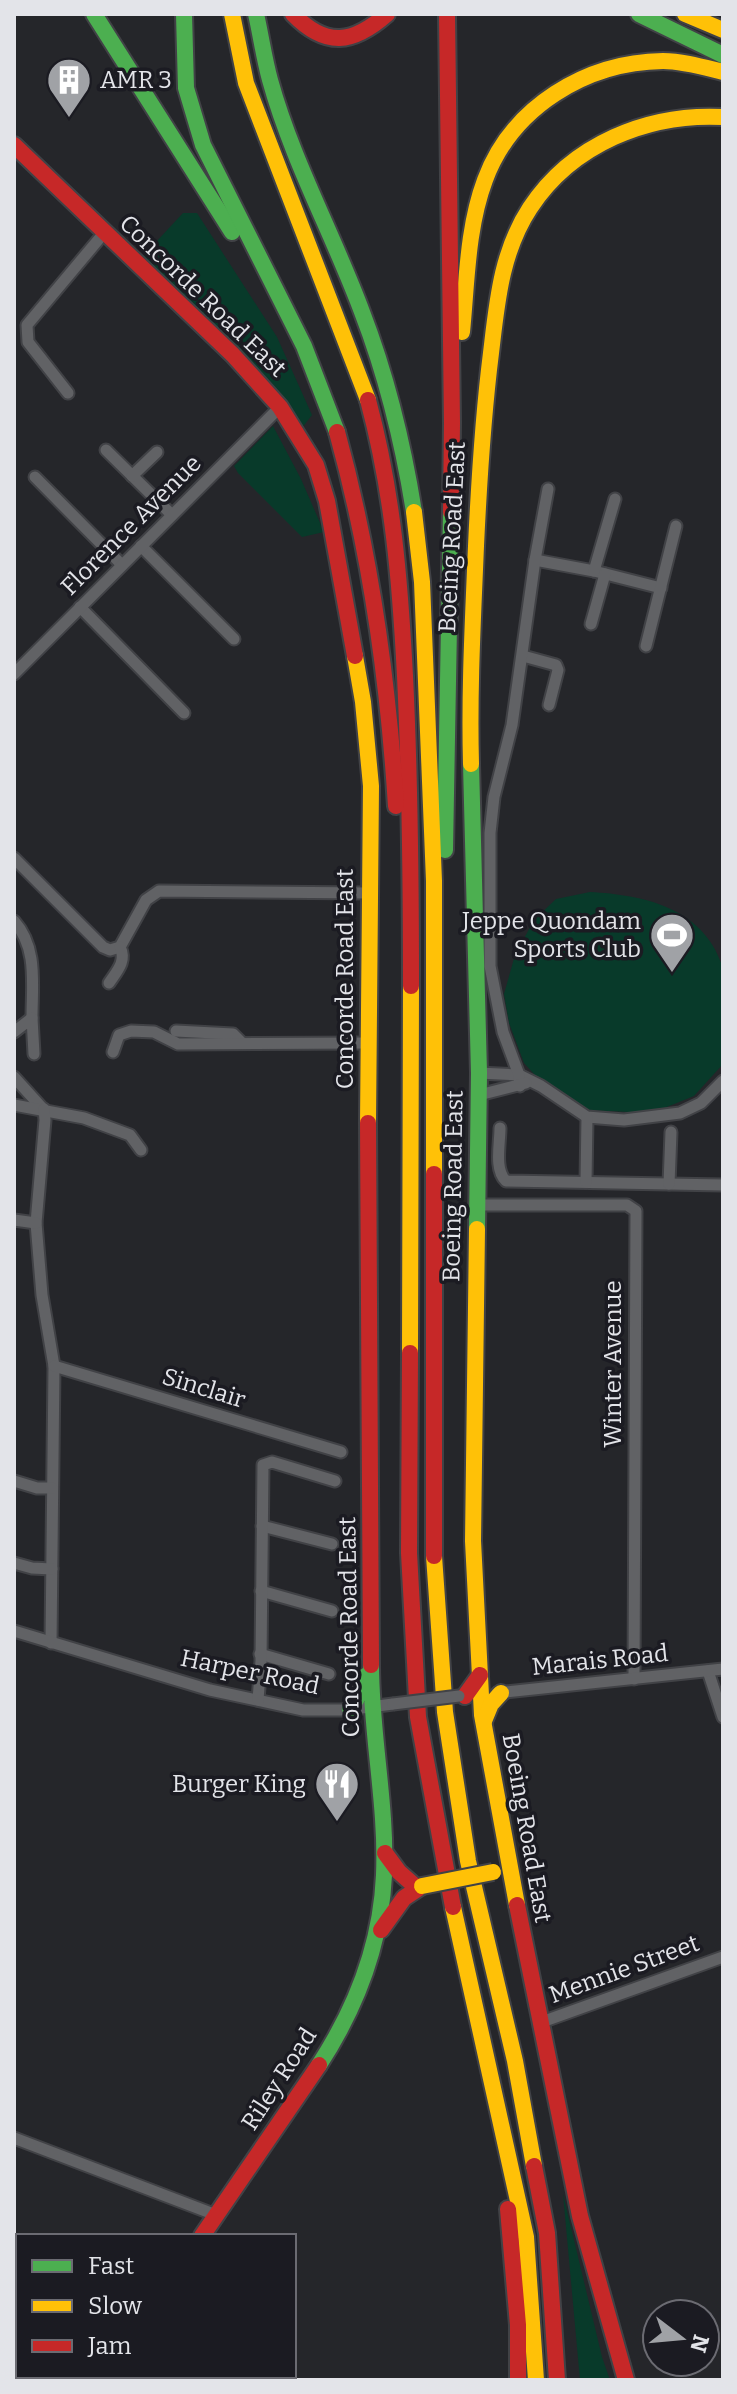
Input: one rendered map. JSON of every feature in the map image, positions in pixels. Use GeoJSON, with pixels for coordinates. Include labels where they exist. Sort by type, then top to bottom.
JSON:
{"type":"FeatureCollection","features":[{"type":"Feature","properties":{"kind":"main road"},"geometry":{"type":"LineString","coordinates":[[94,14],[303,344]]}},
{"type":"Feature","properties":{"kind":"main road"},"geometry":{"type":"LineString","coordinates":[[184,14],[184,70],[196,124],[219,181],[324,390],[363,530],[376,600],[392,739],[409,1086]]}},
{"type":"Feature","properties":{"kind":"main road"},"geometry":{"type":"LineString","coordinates":[[256,14],[270,79],[286,127],[362,312],[385,379],[403,445],[410,487],[423,597],[434,881],[434,1554],[445,1712],[468,1861],[515,2061],[547,2233],[557,2380]]}},
{"type":"Feature","properties":{"kind":"main road"},"geometry":{"type":"LineString","coordinates":[[293,14],[303,27],[329,39],[351,38],[371,30],[387,14]]}},
{"type":"Feature","properties":{"kind":"main road"},"geometry":{"type":"LineString","coordinates":[[435,1030],[445,879],[452,423],[447,14]]}},
{"type":"Feature","properties":{"kind":"main road"},"geometry":{"type":"LineString","coordinates":[[639,14],[723,55]]}},
{"type":"Feature","properties":{"kind":"main road"},"geometry":{"type":"LineString","coordinates":[[685,14],[723,30]]}},
{"type":"Feature","properties":{"kind":"main road"},"geometry":{"type":"LineString","coordinates":[[232,16],[254,107],[363,383],[380,446],[393,516],[407,717],[411,883],[409,1553],[418,1717],[445,1871],[526,2237],[536,2380]]}},
{"type":"Feature","properties":{"kind":"main road"},"geometry":{"type":"LineString","coordinates":[[452,423],[476,213],[496,153],[515,126],[535,106],[578,78],[633,62],[666,61],[723,72]]}},
{"type":"Feature","properties":{"kind":"main road","name":"Boeing Road East"},"geometry":{"type":"LineString","coordinates":[[626,2380],[580,2216],[505,1852],[483,1719],[467,1695],[480,1675],[473,1541],[479,1073],[469,709],[481,433],[501,275],[511,246],[529,209],[553,179],[582,153],[628,130],[674,119],[723,117]]}},
{"type":"Feature","properties":{"kind":"main road","name":"Concorde Road East"},"geometry":{"type":"LineString","coordinates":[[14,145],[233,355],[280,407],[316,465],[327,501],[349,622],[371,786],[368,893],[371,1670],[386,1705],[374,1734],[385,1853],[376,1938]]}},
{"type":"Feature","properties":{"kind":"main road"},"geometry":{"type":"LineString","coordinates":[[371,1670],[361,1692],[348,1709],[374,1734]]}},
{"type":"Feature","properties":{"kind":"main road"},"geometry":{"type":"LineString","coordinates":[[483,1719],[501,1693]]}},
{"type":"Feature","properties":{"kind":"main road"},"geometry":{"type":"LineString","coordinates":[[494,1872],[505,1852]]}},
{"type":"Feature","properties":{"kind":"main road"},"geometry":{"type":"LineString","coordinates":[[385,1853],[399,1872],[419,1886]]}},
{"type":"Feature","properties":{"kind":"main road"},"geometry":{"type":"LineString","coordinates":[[376,1938],[394,1910],[419,1886],[494,1872]]}},
{"type":"Feature","properties":{"kind":"main road"},"geometry":{"type":"LineString","coordinates":[[494,1872],[505,1882],[522,1937]]}},
{"type":"Feature","properties":{"kind":"main road","name":"Riley Road"},"geometry":{"type":"LineString","coordinates":[[203,2234],[329,2053],[358,1989],[376,1938]]}},
{"type":"Feature","properties":{"kind":"main road"},"geometry":{"type":"LineString","coordinates":[[489,2066],[512,2240],[518,2380]]}},
{"type":"Feature","properties":{"kind":"street"},"geometry":{"type":"LineString","coordinates":[[68,393],[37,355],[26,336],[31,319],[104,233]]}},
{"type":"Feature","properties":{"kind":"street","name":"Florence Avenue"},"geometry":{"type":"LineString","coordinates":[[14,674],[280,407]]}},
{"type":"Feature","properties":{"kind":"street"},"geometry":{"type":"LineString","coordinates":[[106,450],[172,515]]}},
{"type":"Feature","properties":{"kind":"street"},"geometry":{"type":"LineString","coordinates":[[132,476],[157,452]]}},
{"type":"Feature","properties":{"kind":"street"},"geometry":{"type":"LineString","coordinates":[[35,477],[122,565]]}},
{"type":"Feature","properties":{"kind":"street"},"geometry":{"type":"LineString","coordinates":[[523,1081],[503,1032],[493,984],[490,858],[494,797],[512,725],[548,489]]}},
{"type":"Feature","properties":{"kind":"street"},"geometry":{"type":"LineString","coordinates":[[591,624],[615,499]]}},
{"type":"Feature","properties":{"kind":"street"},"geometry":{"type":"LineString","coordinates":[[646,646],[676,526]]}},
{"type":"Feature","properties":{"kind":"street"},"geometry":{"type":"LineString","coordinates":[[141,546],[234,639]]}},
{"type":"Feature","properties":{"kind":"street"},"geometry":{"type":"LineString","coordinates":[[535,560],[661,588]]}},
{"type":"Feature","properties":{"kind":"street"},"geometry":{"type":"LineString","coordinates":[[80,607],[184,713]]}},
{"type":"Feature","properties":{"kind":"street"},"geometry":{"type":"LineString","coordinates":[[523,656],[556,665],[558,670],[549,705]]}},
{"type":"Feature","properties":{"kind":"street"},"geometry":{"type":"LineString","coordinates":[[14,858],[103,947],[113,950],[120,947],[146,900],[159,891],[368,893]]}},
{"type":"Feature","properties":{"kind":"street"},"geometry":{"type":"LineString","coordinates":[[14,921],[29,943],[32,961],[34,1054]]}},
{"type":"Feature","properties":{"kind":"street"},"geometry":{"type":"LineString","coordinates":[[109,983],[121,965],[123,953],[120,947]]}},
{"type":"Feature","properties":{"kind":"street"},"geometry":{"type":"LineString","coordinates":[[14,1032],[32,1018]]}},
{"type":"Feature","properties":{"kind":"street"},"geometry":{"type":"LineString","coordinates":[[113,1052],[119,1035],[131,1031],[160,1033],[170,1042],[178,1044],[368,1043]]}},
{"type":"Feature","properties":{"kind":"street"},"geometry":{"type":"LineString","coordinates":[[176,1031],[233,1034],[242,1043]]}},
{"type":"Feature","properties":{"kind":"street"},"geometry":{"type":"LineString","coordinates":[[479,1073],[541,1086],[587,1117],[624,1120],[680,1113],[701,1103],[723,1081]]}},
{"type":"Feature","properties":{"kind":"street"},"geometry":{"type":"LineString","coordinates":[[14,1077],[44,1109],[45,1120],[36,1223],[42,1295],[54,1366],[51,1643]]}},
{"type":"Feature","properties":{"kind":"street"},"geometry":{"type":"LineString","coordinates":[[479,1095],[523,1081]]}},
{"type":"Feature","properties":{"kind":"street"},"geometry":{"type":"LineString","coordinates":[[14,1105],[84,1118],[130,1135],[141,1150]]}},
{"type":"Feature","properties":{"kind":"street"},"geometry":{"type":"LineString","coordinates":[[586,1182],[587,1117]]}},
{"type":"Feature","properties":{"kind":"street"},"geometry":{"type":"LineString","coordinates":[[500,1128],[499,1168],[500,1175],[506,1181],[723,1185]]}},
{"type":"Feature","properties":{"kind":"street"},"geometry":{"type":"LineString","coordinates":[[669,1184],[671,1132]]}},
{"type":"Feature","properties":{"kind":"street","name":"Winter Avenue"},"geometry":{"type":"LineString","coordinates":[[477,1205],[627,1205],[636,1211],[634,1679]]}},
{"type":"Feature","properties":{"kind":"street"},"geometry":{"type":"LineString","coordinates":[[14,1220],[36,1223]]}},
{"type":"Feature","properties":{"kind":"street","name":"Sinclair"},"geometry":{"type":"LineString","coordinates":[[54,1366],[341,1452]]}},
{"type":"Feature","properties":{"kind":"street"},"geometry":{"type":"LineString","coordinates":[[258,1700],[262,1468],[265,1463],[272,1462],[335,1481]]}},
{"type":"Feature","properties":{"kind":"street"},"geometry":{"type":"LineString","coordinates":[[14,1481],[37,1488],[52,1488]]}},
{"type":"Feature","properties":{"kind":"street"},"geometry":{"type":"LineString","coordinates":[[262,1526],[332,1544]]}},
{"type":"Feature","properties":{"kind":"street"},"geometry":{"type":"LineString","coordinates":[[14,1563],[52,1569]]}},
{"type":"Feature","properties":{"kind":"street"},"geometry":{"type":"LineString","coordinates":[[261,1591],[332,1611]]}},
{"type":"Feature","properties":{"kind":"street","name":"Harper Road"},"geometry":{"type":"LineString","coordinates":[[14,1631],[210,1690],[314,1711],[467,1695]]}},
{"type":"Feature","properties":{"kind":"street"},"geometry":{"type":"LineString","coordinates":[[260,1654],[329,1674]]}},
{"type":"Feature","properties":{"kind":"street","name":"Marais Road"},"geometry":{"type":"LineString","coordinates":[[467,1695],[723,1669]]}},
{"type":"Feature","properties":{"kind":"street"},"geometry":{"type":"LineString","coordinates":[[708,1671],[723,1717]]}},
{"type":"Feature","properties":{"kind":"street","name":"Mennie Street"},"geometry":{"type":"LineString","coordinates":[[539,2023],[723,1957]]}},
{"type":"Feature","properties":{"kind":"street"},"geometry":{"type":"LineString","coordinates":[[14,2138],[216,2215]]}},
{"type":"Feature","properties":{"kind":"green space"},"geometry":{"type":"Polygon","coordinates":[[[183,213],[197,213],[277,337],[312,415],[302,428],[142,257],[183,213]]]}},
{"type":"Feature","properties":{"kind":"green space"},"geometry":{"type":"Polygon","coordinates":[[[273,426],[324,532],[302,537],[234,466],[273,426]]]}},
{"type":"Feature","properties":{"kind":"green space"},"geometry":{"type":"Polygon","coordinates":[[[590,892],[650,901],[685,917],[713,945],[722,965],[725,998],[723,1064],[694,1096],[652,1113],[586,1110],[543,1084],[524,1063],[509,1023],[504,994],[515,955],[534,920],[556,899],[590,892]]]}},
{"type":"Feature","properties":{"kind":"green space"},"geometry":{"type":"Polygon","coordinates":[[[563,2194],[602,2357],[610,2380],[580,2380],[563,2194]]]}},
{"type":"Feature","properties":{"kind":"traffic: fast"},"geometry":{"type":"LineString","coordinates":[[94,14],[232,232]]}},
{"type":"Feature","properties":{"kind":"traffic: fast"},"geometry":{"type":"LineString","coordinates":[[184,14],[186,88],[203,145],[304,346],[337,432]]}},
{"type":"Feature","properties":{"kind":"traffic: fast"},"geometry":{"type":"LineString","coordinates":[[256,14],[279,110],[351,283],[387,386],[414,512]]}},
{"type":"Feature","properties":{"kind":"traffic: fast"},"geometry":{"type":"LineString","coordinates":[[639,14],[723,55]]}},
{"type":"Feature","properties":{"kind":"traffic: fast"},"geometry":{"type":"LineString","coordinates":[[445,850],[451,512]]}},
{"type":"Feature","properties":{"kind":"traffic: fast"},"geometry":{"type":"LineString","coordinates":[[471,764],[479,1073],[477,1229]]}},
{"type":"Feature","properties":{"kind":"traffic: fast"},"geometry":{"type":"LineString","coordinates":[[319,2065],[355,1998],[372,1950],[382,1900],[383,1822],[371,1665]]}},
{"type":"Feature","properties":{"kind":"traffic: fast"},"geometry":{"type":"LineString","coordinates":[[350,1709],[367,1675]]}},
{"type":"Feature","properties":{"kind":"traffic: slow"},"geometry":{"type":"LineString","coordinates":[[232,14],[246,83],[368,400]]}},
{"type":"Feature","properties":{"kind":"traffic: slow"},"geometry":{"type":"LineString","coordinates":[[685,14],[723,30]]}},
{"type":"Feature","properties":{"kind":"traffic: slow"},"geometry":{"type":"LineString","coordinates":[[462,332],[469,255],[479,198],[497,154],[513,131],[533,111],[580,80],[634,63],[670,61],[723,72]]}},
{"type":"Feature","properties":{"kind":"traffic: slow"},"geometry":{"type":"LineString","coordinates":[[471,764],[478,497],[498,297],[513,242],[530,208],[547,186],[567,166],[590,150],[640,127],[695,117],[723,117]]}},
{"type":"Feature","properties":{"kind":"traffic: slow"},"geometry":{"type":"LineString","coordinates":[[414,512],[422,582],[434,881],[434,1174]]}},
{"type":"Feature","properties":{"kind":"traffic: slow"},"geometry":{"type":"LineString","coordinates":[[355,656],[371,786],[368,1123]]}},
{"type":"Feature","properties":{"kind":"traffic: slow"},"geometry":{"type":"LineString","coordinates":[[410,1353],[411,986]]}},
{"type":"Feature","properties":{"kind":"traffic: slow"},"geometry":{"type":"LineString","coordinates":[[477,1229],[473,1541],[482,1715],[517,1905]]}},
{"type":"Feature","properties":{"kind":"traffic: slow"},"geometry":{"type":"LineString","coordinates":[[434,1556],[445,1712],[468,1861],[515,2061],[534,2166]]}},
{"type":"Feature","properties":{"kind":"traffic: slow"},"geometry":{"type":"LineString","coordinates":[[484,1721],[491,1704],[501,1693]]}},
{"type":"Feature","properties":{"kind":"traffic: slow"},"geometry":{"type":"LineString","coordinates":[[422,1886],[493,1872]]}},
{"type":"Feature","properties":{"kind":"traffic: slow"},"geometry":{"type":"LineString","coordinates":[[453,1907],[526,2237],[536,2380]]}},
{"type":"Feature","properties":{"kind":"traffic: jam"},"geometry":{"type":"LineString","coordinates":[[293,14],[317,33],[340,38],[363,31],[387,14]]}},
{"type":"Feature","properties":{"kind":"traffic: jam"},"geometry":{"type":"LineString","coordinates":[[447,14],[451,512]]}},
{"type":"Feature","properties":{"kind":"traffic: jam"},"geometry":{"type":"LineString","coordinates":[[14,145],[233,355],[280,407],[316,465],[327,501],[355,656]]}},
{"type":"Feature","properties":{"kind":"traffic: jam"},"geometry":{"type":"LineString","coordinates":[[368,400],[384,469],[401,605],[408,753],[411,986]]}},
{"type":"Feature","properties":{"kind":"traffic: jam"},"geometry":{"type":"LineString","coordinates":[[337,432],[359,524],[376,618],[396,806]]}},
{"type":"Feature","properties":{"kind":"traffic: jam"},"geometry":{"type":"LineString","coordinates":[[368,1123],[371,1665]]}},
{"type":"Feature","properties":{"kind":"traffic: jam"},"geometry":{"type":"LineString","coordinates":[[434,1174],[434,1556]]}},
{"type":"Feature","properties":{"kind":"traffic: jam"},"geometry":{"type":"LineString","coordinates":[[410,1353],[409,1553],[418,1717],[453,1907]]}},
{"type":"Feature","properties":{"kind":"traffic: jam"},"geometry":{"type":"LineString","coordinates":[[465,1696],[480,1675]]}},
{"type":"Feature","properties":{"kind":"traffic: jam"},"geometry":{"type":"LineString","coordinates":[[385,1853],[399,1872],[416,1887]]}},
{"type":"Feature","properties":{"kind":"traffic: jam"},"geometry":{"type":"LineString","coordinates":[[381,1930],[404,1898],[422,1886]]}},
{"type":"Feature","properties":{"kind":"traffic: jam"},"geometry":{"type":"LineString","coordinates":[[517,1905],[580,2216],[626,2380]]}},
{"type":"Feature","properties":{"kind":"traffic: jam"},"geometry":{"type":"LineString","coordinates":[[203,2234],[319,2065]]}},
{"type":"Feature","properties":{"kind":"traffic: jam"},"geometry":{"type":"LineString","coordinates":[[534,2166],[547,2233],[557,2380]]}},
{"type":"Feature","properties":{"kind":"traffic: jam"},"geometry":{"type":"LineString","coordinates":[[508,2209],[518,2325],[518,2380]]}},
{"type":"Feature","properties":{"kind":"place","name":"AMR 3"},"geometry":{"type":"Point","coordinates":[69,119]}},
{"type":"Feature","properties":{"kind":"place","name":"Jeppe Quondam Sports Club"},"geometry":{"type":"Point","coordinates":[672,974]}},
{"type":"Feature","properties":{"kind":"place","name":"Burger King"},"geometry":{"type":"Point","coordinates":[337,1823]}}]}
